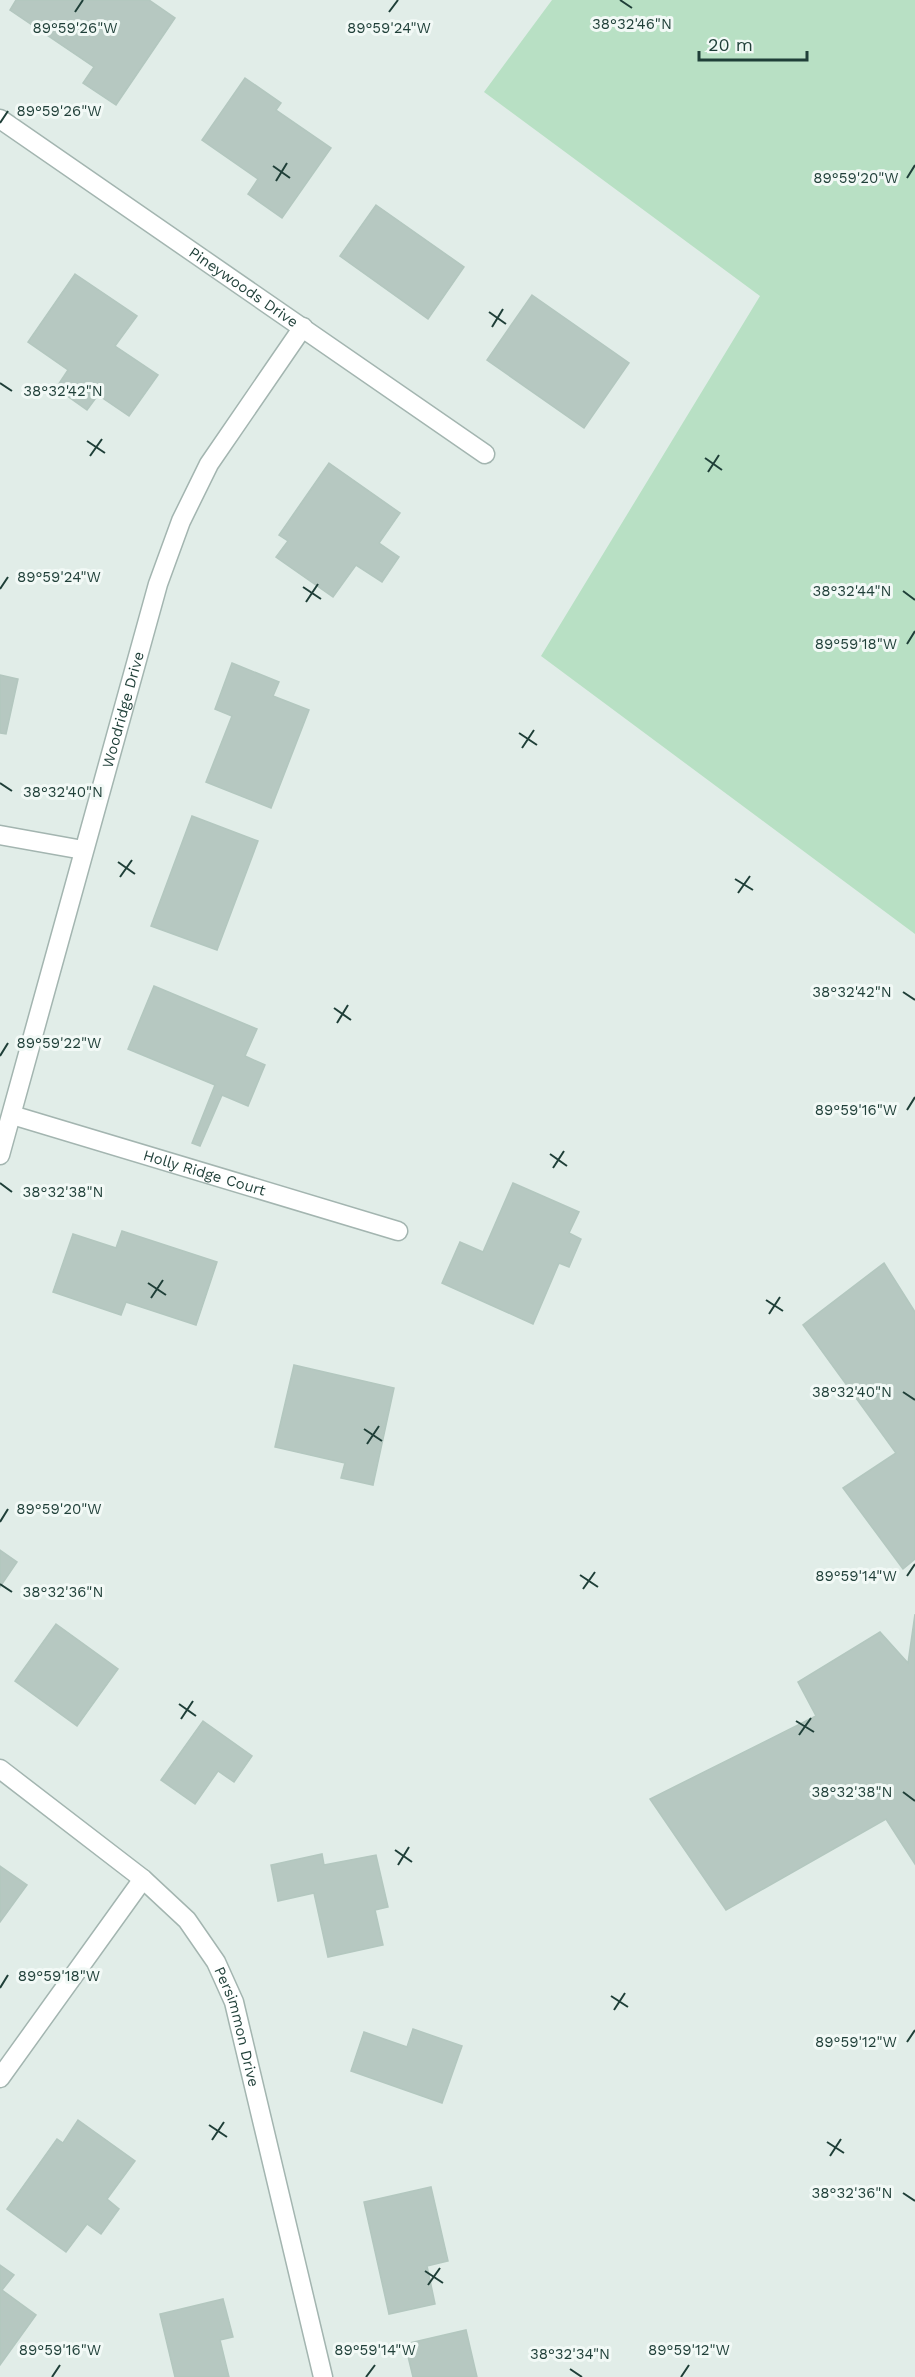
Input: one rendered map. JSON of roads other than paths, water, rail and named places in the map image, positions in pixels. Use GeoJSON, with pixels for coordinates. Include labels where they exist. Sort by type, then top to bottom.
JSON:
{"type":"FeatureCollection","features":[{"type":"Feature","properties":{"kind":"street","name":"Pineywoods Drive"},"geometry":{"type":"LineString","coordinates":[[0,119],[485,454]]}},
{"type":"Feature","properties":{"kind":"street","name":"Woodridge Drive"},"geometry":{"type":"LineString","coordinates":[[0,1155],[158,584],[181,521],[210,464],[303,327]]}},
{"type":"Feature","properties":{"kind":"street"},"geometry":{"type":"LineString","coordinates":[[0,835],[83,850]]}},
{"type":"Feature","properties":{"kind":"street","name":"Holly Ridge Court"},"geometry":{"type":"LineString","coordinates":[[12,1115],[398,1231]]}},
{"type":"Feature","properties":{"kind":"street","name":"Persimmon Drive"},"geometry":{"type":"LineString","coordinates":[[0,1769],[143,1879],[187,1920],[216,1962],[234,2002],[323,2377]]}},
{"type":"Feature","properties":{"kind":"street"},"geometry":{"type":"LineString","coordinates":[[0,2078],[143,1879]]}}]}
